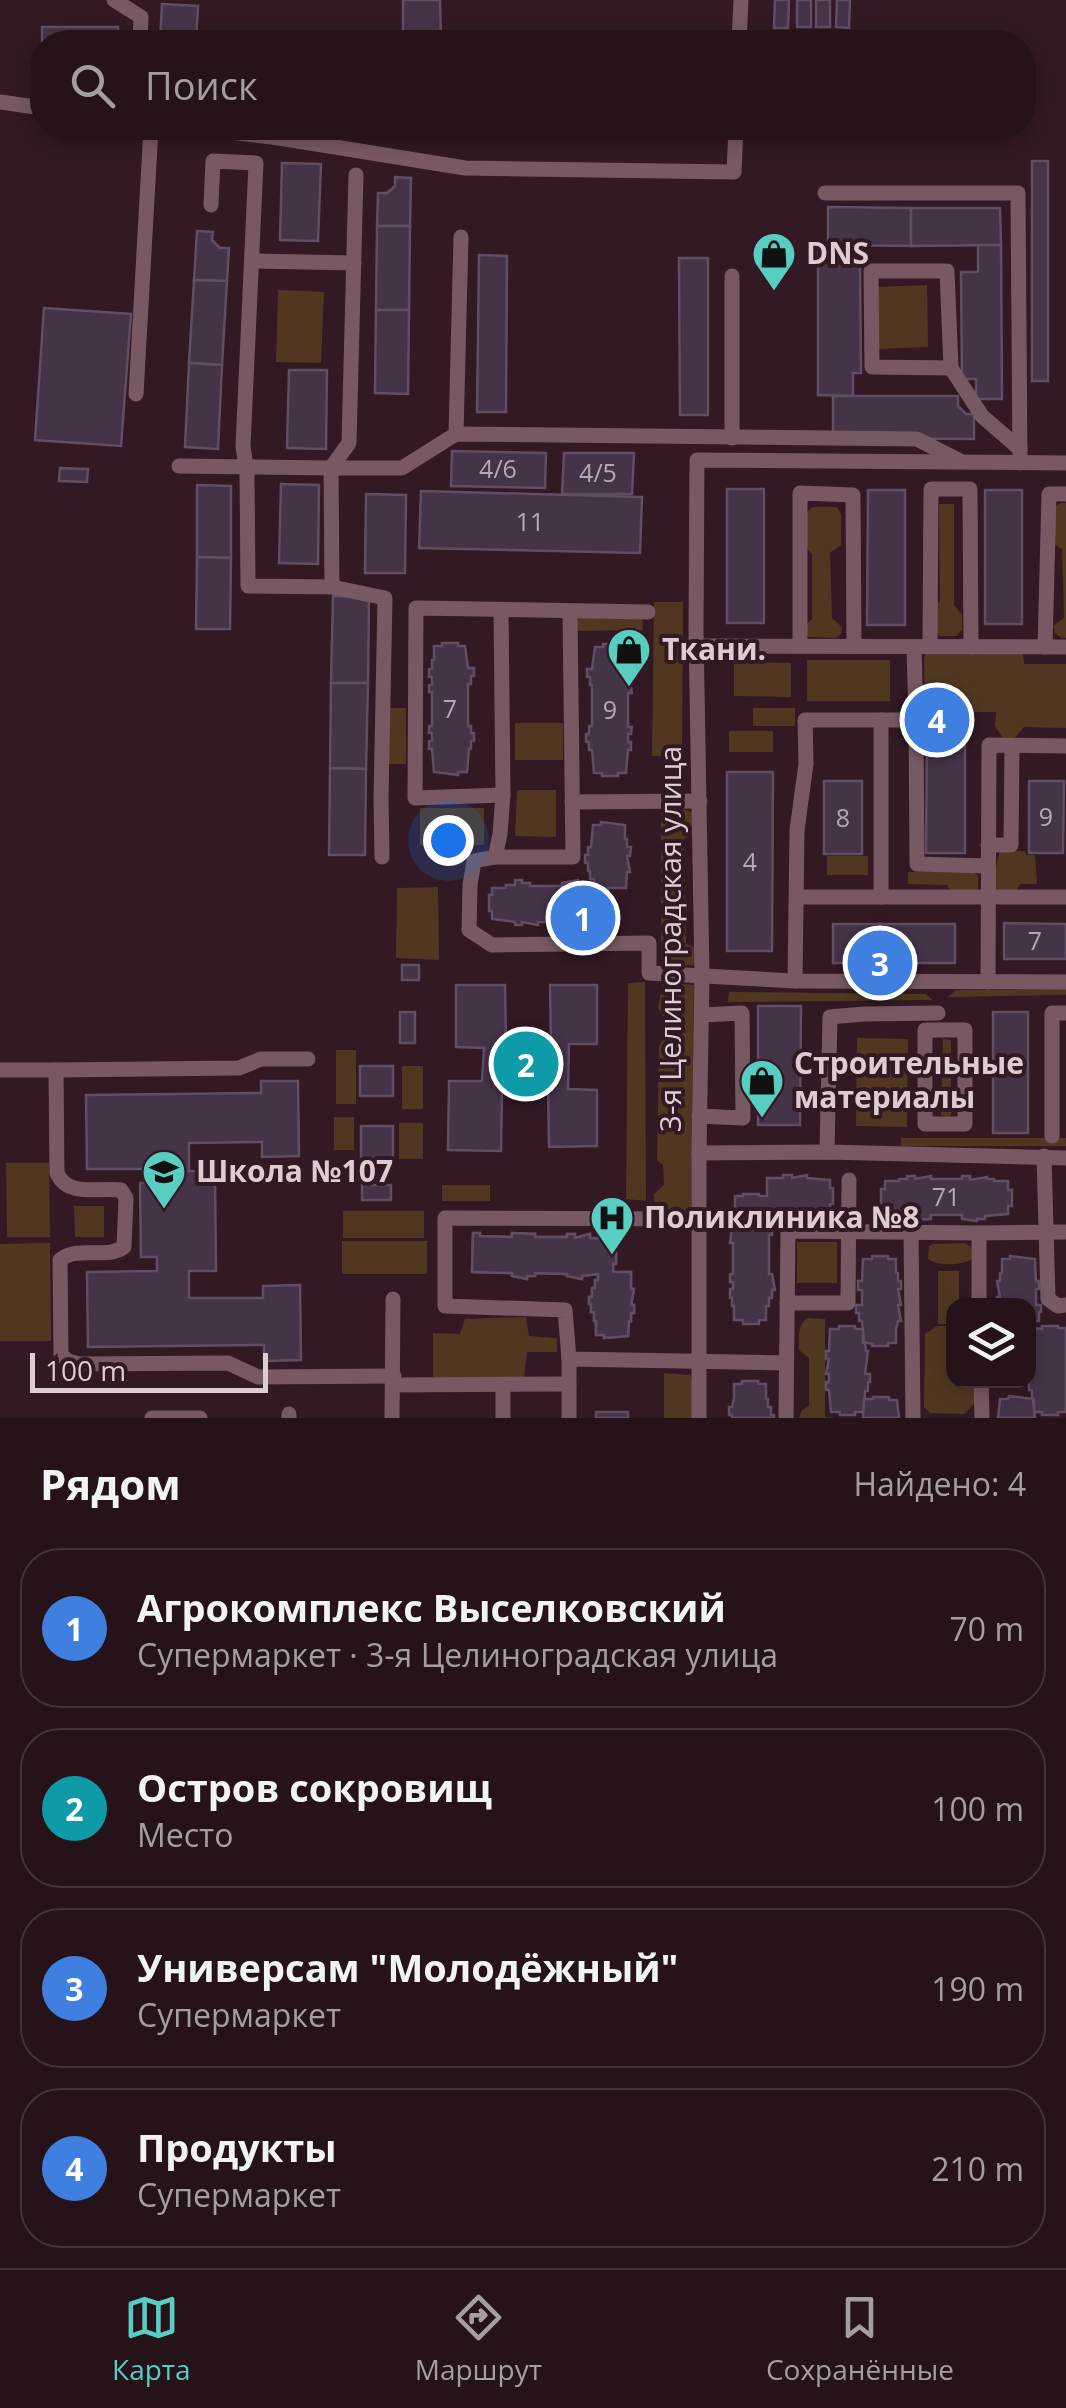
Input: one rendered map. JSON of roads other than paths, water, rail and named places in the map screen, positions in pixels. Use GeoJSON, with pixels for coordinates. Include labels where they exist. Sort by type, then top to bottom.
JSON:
{"type":"FeatureCollection","features":[{"type":"Feature","properties":{"kind":"street"},"geometry":{"type":"LineString","coordinates":[[114,0],[141,17],[140,30]]}},
{"type":"Feature","properties":{"kind":"street"},"geometry":{"type":"LineString","coordinates":[[740,30],[741,0]]}},
{"type":"Feature","properties":{"kind":"street"},"geometry":{"type":"LineString","coordinates":[[0,102],[30,106]]}},
{"type":"Feature","properties":{"kind":"street"},"geometry":{"type":"LineString","coordinates":[[136,394],[150,140]]}},
{"type":"Feature","properties":{"kind":"street"},"geometry":{"type":"LineString","coordinates":[[263,140],[256,163],[243,446],[248,586],[332,587],[385,598],[382,857]]}},
{"type":"Feature","properties":{"kind":"street"},"geometry":{"type":"LineString","coordinates":[[289,140],[465,168],[734,172],[735,140]]}},
{"type":"Feature","properties":{"kind":"street"},"geometry":{"type":"LineString","coordinates":[[210,205],[213,161],[256,163]]}},
{"type":"Feature","properties":{"kind":"street"},"geometry":{"type":"LineString","coordinates":[[332,587],[331,468],[349,443],[356,175]]}},
{"type":"Feature","properties":{"kind":"street"},"geometry":{"type":"LineString","coordinates":[[826,193],[1018,193],[1020,456]]}},
{"type":"Feature","properties":{"kind":"street"},"geometry":{"type":"LineString","coordinates":[[456,434],[461,237]]}},
{"type":"Feature","properties":{"kind":"street"},"geometry":{"type":"LineString","coordinates":[[252,260],[354,263]]}},
{"type":"Feature","properties":{"kind":"street"},"geometry":{"type":"LineString","coordinates":[[950,368],[872,367],[871,271],[947,271],[950,368],[982,416],[1020,456]]}},
{"type":"Feature","properties":{"kind":"street"},"geometry":{"type":"LineString","coordinates":[[732,276],[732,438]]}},
{"type":"Feature","properties":{"kind":"street"},"geometry":{"type":"LineString","coordinates":[[179,466],[402,468],[456,434],[917,440],[964,462],[1020,456],[1066,463]]}},
{"type":"Feature","properties":{"kind":"street","name":"3-я Целиноградская улица"},"geometry":{"type":"LineString","coordinates":[[699,1418],[702,975],[697,460],[964,462]]}},
{"type":"Feature","properties":{"kind":"street"},"geometry":{"type":"LineString","coordinates":[[972,647],[970,489],[931,489],[916,720],[918,864],[988,866]]}},
{"type":"Feature","properties":{"kind":"street"},"geometry":{"type":"LineString","coordinates":[[800,646],[800,493],[854,495],[854,646]]}},
{"type":"Feature","properties":{"kind":"street"},"geometry":{"type":"LineString","coordinates":[[1045,647],[1049,494],[1066,494]]}},
{"type":"Feature","properties":{"kind":"street"},"geometry":{"type":"LineString","coordinates":[[502,796],[416,798],[416,608],[648,612]]}},
{"type":"Feature","properties":{"kind":"street"},"geometry":{"type":"LineString","coordinates":[[496,857],[502,796],[501,611]]}},
{"type":"Feature","properties":{"kind":"street"},"geometry":{"type":"LineString","coordinates":[[570,612],[574,857],[496,857],[474,861],[470,930],[492,945],[650,943],[650,973],[795,981],[1066,982]]}},
{"type":"Feature","properties":{"kind":"street"},"geometry":{"type":"LineString","coordinates":[[696,646],[1066,647]]}},
{"type":"Feature","properties":{"kind":"street"},"geometry":{"type":"LineString","coordinates":[[795,981],[796,830],[806,764],[805,720],[916,720]]}},
{"type":"Feature","properties":{"kind":"street"},"geometry":{"type":"LineString","coordinates":[[881,720],[881,897]]}},
{"type":"Feature","properties":{"kind":"street"},"geometry":{"type":"LineString","coordinates":[[988,982],[989,746],[1066,746]]}},
{"type":"Feature","properties":{"kind":"street"},"geometry":{"type":"LineString","coordinates":[[988,846],[1011,845],[1012,746]]}},
{"type":"Feature","properties":{"kind":"street"},"geometry":{"type":"LineString","coordinates":[[572,802],[700,801]]}},
{"type":"Feature","properties":{"kind":"street"},"geometry":{"type":"LineString","coordinates":[[797,897],[1066,897]]}},
{"type":"Feature","properties":{"kind":"street"},"geometry":{"type":"LineString","coordinates":[[938,1021],[939,982]]}},
{"type":"Feature","properties":{"kind":"street"},"geometry":{"type":"LineString","coordinates":[[699,1116],[743,1118],[742,1013],[702,1014]]}},
{"type":"Feature","properties":{"kind":"street"},"geometry":{"type":"LineString","coordinates":[[1052,1136],[1052,1013],[1066,1013]]}},
{"type":"Feature","properties":{"kind":"street"},"geometry":{"type":"LineString","coordinates":[[827,1152],[830,1017],[864,1014],[938,1021],[965,1030],[965,1124],[926,1124],[926,1030],[938,1021]]}},
{"type":"Feature","properties":{"kind":"street"},"geometry":{"type":"LineString","coordinates":[[0,1070],[239,1068],[261,1059],[308,1059]]}},
{"type":"Feature","properties":{"kind":"street"},"geometry":{"type":"LineString","coordinates":[[56,1070],[60,1180],[66,1187],[77,1189],[121,1190],[126,1198],[124,1247],[115,1253],[70,1253],[60,1260],[60,1355],[68,1361],[228,1363],[258,1377],[568,1384]]}},
{"type":"Feature","properties":{"kind":"street"},"geometry":{"type":"LineString","coordinates":[[699,1152],[1066,1158]]}},
{"type":"Feature","properties":{"kind":"street"},"geometry":{"type":"LineString","coordinates":[[1044,1156],[1048,1300],[1066,1306]]}},
{"type":"Feature","properties":{"kind":"street"},"geometry":{"type":"LineString","coordinates":[[787,1303],[848,1303],[849,1180]]}},
{"type":"Feature","properties":{"kind":"street"},"geometry":{"type":"LineString","coordinates":[[569,1418],[565,1310],[445,1306],[445,1218],[700,1219]]}},
{"type":"Feature","properties":{"kind":"street"},"geometry":{"type":"LineString","coordinates":[[786,1418],[788,1231],[1066,1232]]}},
{"type":"Feature","properties":{"kind":"street"},"geometry":{"type":"LineString","coordinates":[[912,1232],[913,1418]]}},
{"type":"Feature","properties":{"kind":"street"},"geometry":{"type":"LineString","coordinates":[[979,1234],[979,1298]]}},
{"type":"Feature","properties":{"kind":"street"},"geometry":{"type":"LineString","coordinates":[[392,1299],[392,1418]]}},
{"type":"Feature","properties":{"kind":"street"},"geometry":{"type":"LineString","coordinates":[[569,1359],[786,1363]]}},
{"type":"Feature","properties":{"kind":"street"},"geometry":{"type":"LineString","coordinates":[[502,1385],[503,1418]]}},
{"type":"Feature","properties":{"kind":"street"},"geometry":{"type":"LineString","coordinates":[[981,1388],[982,1418]]}},
{"type":"Feature","properties":{"kind":"street"},"geometry":{"type":"LineString","coordinates":[[152,1418],[200,1418]]}},
{"type":"Feature","properties":{"kind":"place","name":"DNS"},"geometry":{"type":"Point","coordinates":[774,292]}},
{"type":"Feature","properties":{"kind":"place","name":"Ткани."},"geometry":{"type":"Point","coordinates":[629,688]}},
{"type":"Feature","properties":{"kind":"place","name":"Продукты"},"geometry":{"type":"Point","coordinates":[937,720]}},
{"type":"Feature","properties":{"kind":"place","name":"Агрокомплекс Выселковский"},"geometry":{"type":"Point","coordinates":[583,918]}},
{"type":"Feature","properties":{"kind":"place","name":"Универсам \"Молодёжный\""},"geometry":{"type":"Point","coordinates":[880,963]}},
{"type":"Feature","properties":{"kind":"place","name":"Остров сокровищ"},"geometry":{"type":"Point","coordinates":[526,1064]}},
{"type":"Feature","properties":{"kind":"place","name":"Строительные материалы"},"geometry":{"type":"Point","coordinates":[762,1119]}},
{"type":"Feature","properties":{"kind":"place","name":"Школа №107"},"geometry":{"type":"Point","coordinates":[164,1210]}},
{"type":"Feature","properties":{"kind":"place","name":"Поликлиника №8"},"geometry":{"type":"Point","coordinates":[612,1256]}}]}
